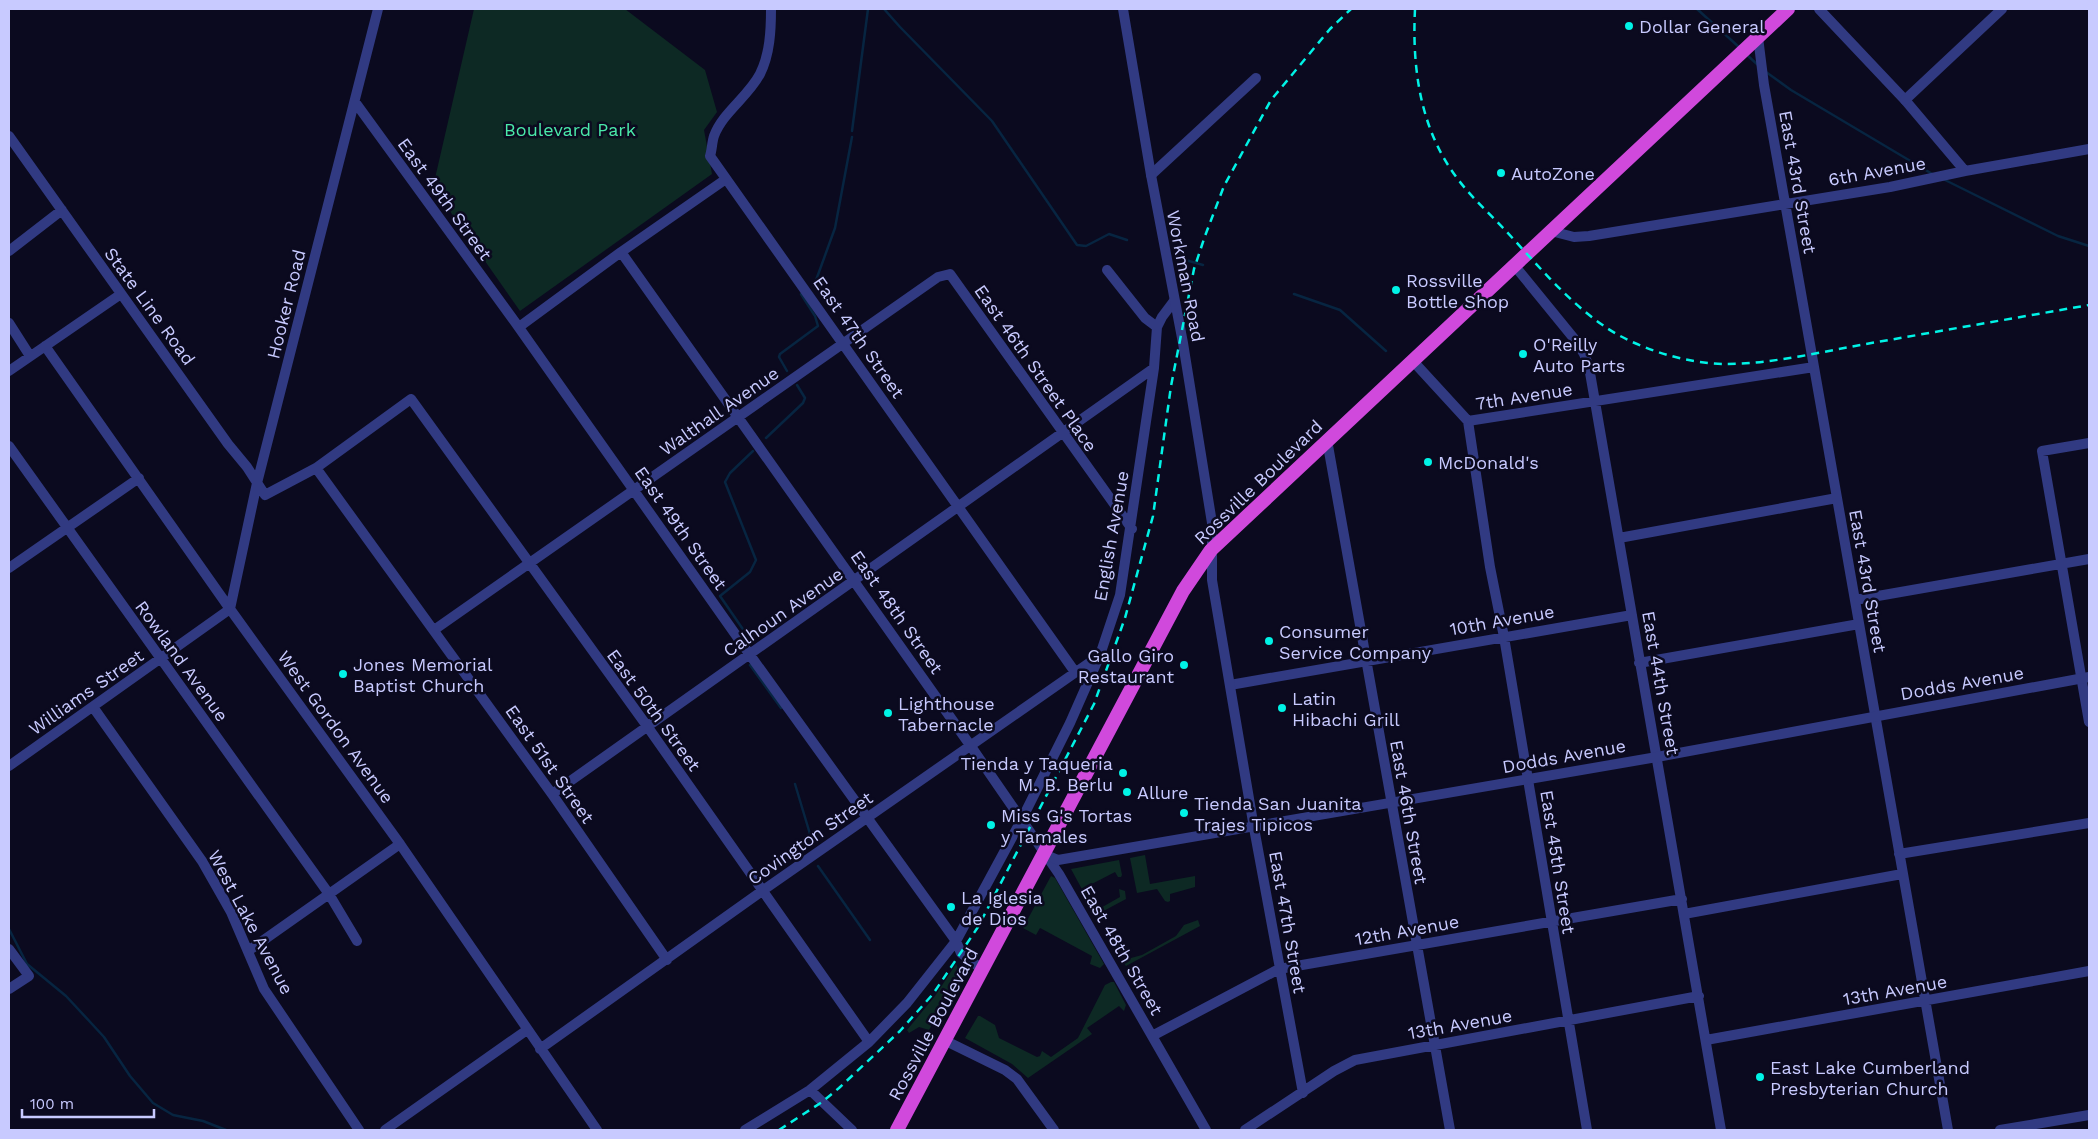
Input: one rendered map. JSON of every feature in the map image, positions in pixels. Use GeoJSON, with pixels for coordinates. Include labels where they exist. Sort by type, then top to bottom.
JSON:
{"type":"FeatureCollection","features":[{"type":"Feature","properties":{"kind":"highway","name":"Rossville Boulevard"},"geometry":{"type":"LineString","coordinates":[[897,1130],[946,1041],[1183,591],[1212,550],[1412,360],[1788,9]]}},
{"type":"Feature","properties":{"kind":"street","name":"Hooker Road"},"geometry":{"type":"LineString","coordinates":[[230,609],[258,483],[378,9]]}},
{"type":"Feature","properties":{"kind":"street","name":"East 47th Street"},"geometry":{"type":"LineString","coordinates":[[771,9],[771,30],[766,58],[760,74],[724,118],[714,136],[710,156],[960,507],[1074,672]]}},
{"type":"Feature","properties":{"kind":"street","name":"Workman Road"},"geometry":{"type":"LineString","coordinates":[[1123,9],[1212,523],[1212,550]]}},
{"type":"Feature","properties":{"kind":"street"},"geometry":{"type":"LineString","coordinates":[[1819,9],[1905,100],[1965,171]]}},
{"type":"Feature","properties":{"kind":"street"},"geometry":{"type":"LineString","coordinates":[[1905,100],[2002,9]]}},
{"type":"Feature","properties":{"kind":"street","name":"East 43rd Street"},"geometry":{"type":"LineString","coordinates":[[1758,37],[1764,85],[1860,624],[1923,1001],[1948,1130]]}},
{"type":"Feature","properties":{"kind":"street"},"geometry":{"type":"LineString","coordinates":[[1151,175],[1256,78]]}},
{"type":"Feature","properties":{"kind":"street","name":"East 49th Street"},"geometry":{"type":"LineString","coordinates":[[355,102],[519,328],[866,818],[956,941],[962,954],[983,970]]}},
{"type":"Feature","properties":{"kind":"street","name":"State Line Road"},"geometry":{"type":"LineString","coordinates":[[9,136],[265,494],[316,468]]}},
{"type":"Feature","properties":{"kind":"street","name":"6th Avenue"},"geometry":{"type":"LineString","coordinates":[[1552,230],[1574,237],[1590,236],[1890,187],[1965,171],[2089,149]]}},
{"type":"Feature","properties":{"kind":"street"},"geometry":{"type":"LineString","coordinates":[[519,328],[621,252],[726,179]]}},
{"type":"Feature","properties":{"kind":"street"},"geometry":{"type":"LineString","coordinates":[[9,251],[62,210]]}},
{"type":"Feature","properties":{"kind":"street","name":"East 48th Street"},"geometry":{"type":"LineString","coordinates":[[621,252],[1022,818],[1059,874],[1206,1130]]}},
{"type":"Feature","properties":{"kind":"street","name":"East 44th Street"},"geometry":{"type":"LineString","coordinates":[[1514,265],[1564,326],[1584,354],[1589,367],[1721,1130]]}},
{"type":"Feature","properties":{"kind":"street"},"geometry":{"type":"LineString","coordinates":[[1107,270],[1145,318],[1157,327]]}},
{"type":"Feature","properties":{"kind":"street","name":"Walthall Avenue"},"geometry":{"type":"LineString","coordinates":[[434,630],[938,277],[950,274]]}},
{"type":"Feature","properties":{"kind":"street","name":"East 46th Street Place"},"geometry":{"type":"LineString","coordinates":[[950,274],[1132,529]]}},
{"type":"Feature","properties":{"kind":"street"},"geometry":{"type":"LineString","coordinates":[[9,371],[121,294]]}},
{"type":"Feature","properties":{"kind":"street","name":"English Avenue"},"geometry":{"type":"LineString","coordinates":[[744,1130],[810,1090],[869,1042],[907,1003],[956,941],[1022,818],[1070,722],[1100,655],[1120,595],[1132,529],[1154,368],[1157,327],[1174,301]]}},
{"type":"Feature","properties":{"kind":"street"},"geometry":{"type":"LineString","coordinates":[[9,323],[30,356]]}},
{"type":"Feature","properties":{"kind":"street","name":"West Gordon Avenue"},"geometry":{"type":"LineString","coordinates":[[45,346],[230,609],[400,844],[597,1130]]}},
{"type":"Feature","properties":{"kind":"street","name":"7th Avenue"},"geometry":{"type":"LineString","coordinates":[[1412,360],[1468,421],[1814,366]]}},
{"type":"Feature","properties":{"kind":"street","name":"Calhoun Avenue"},"geometry":{"type":"LineString","coordinates":[[552,794],[1154,368]]}},
{"type":"Feature","properties":{"kind":"street","name":"East 50th Street"},"geometry":{"type":"LineString","coordinates":[[316,468],[411,399],[646,726],[869,1042]]}},
{"type":"Feature","properties":{"kind":"street","name":"East 45th Street"},"geometry":{"type":"LineString","coordinates":[[1468,421],[1490,567],[1504,637],[1586,1130]]}},
{"type":"Feature","properties":{"kind":"street","name":"East 46th Street"},"geometry":{"type":"LineString","coordinates":[[1327,440],[1433,1045],[1450,1130]]}},
{"type":"Feature","properties":{"kind":"street"},"geometry":{"type":"LineString","coordinates":[[2089,443],[2042,452],[2085,677],[2089,722]]}},
{"type":"Feature","properties":{"kind":"street","name":"Rowland Avenue"},"geometry":{"type":"LineString","coordinates":[[9,446],[329,894],[356,940]]}},
{"type":"Feature","properties":{"kind":"street","name":"East 51st Street"},"geometry":{"type":"LineString","coordinates":[[316,468],[552,794],[667,960]]}},
{"type":"Feature","properties":{"kind":"street"},"geometry":{"type":"LineString","coordinates":[[9,568],[68,529],[139,478]]}},
{"type":"Feature","properties":{"kind":"street"},"geometry":{"type":"LineString","coordinates":[[1619,538],[1837,498]]}},
{"type":"Feature","properties":{"kind":"street","name":"East 47th Street"},"geometry":{"type":"LineString","coordinates":[[1212,550],[1212,580],[1279,969],[1303,1093]]}},
{"type":"Feature","properties":{"kind":"street"},"geometry":{"type":"LineString","coordinates":[[1855,600],[2089,559]]}},
{"type":"Feature","properties":{"kind":"street","name":"Williams Street"},"geometry":{"type":"LineString","coordinates":[[9,766],[230,609]]}},
{"type":"Feature","properties":{"kind":"street","name":"10th Avenue"},"geometry":{"type":"LineString","coordinates":[[1230,685],[1632,615]]}},
{"type":"Feature","properties":{"kind":"street"},"geometry":{"type":"LineString","coordinates":[[1639,662],[1860,624]]}},
{"type":"Feature","properties":{"kind":"street","name":"Covington Street"},"geometry":{"type":"LineString","coordinates":[[540,1049],[1100,655]]}},
{"type":"Feature","properties":{"kind":"street","name":"Dodds Avenue"},"geometry":{"type":"LineString","coordinates":[[1044,854],[1058,860],[1254,828],[1528,778],[1657,757],[2085,677]]}},
{"type":"Feature","properties":{"kind":"street","name":"West Lake Avenue"},"geometry":{"type":"LineString","coordinates":[[93,707],[207,868],[231,912],[264,989],[359,1130]]}},
{"type":"Feature","properties":{"kind":"street"},"geometry":{"type":"LineString","coordinates":[[1899,854],[2089,823]]}},
{"type":"Feature","properties":{"kind":"street"},"geometry":{"type":"LineString","coordinates":[[248,951],[400,844]]}},
{"type":"Feature","properties":{"kind":"street"},"geometry":{"type":"LineString","coordinates":[[1684,914],[1902,874]]}},
{"type":"Feature","properties":{"kind":"street","name":"12th Avenue"},"geometry":{"type":"LineString","coordinates":[[1152,1036],[1279,969],[1682,899]]}},
{"type":"Feature","properties":{"kind":"street"},"geometry":{"type":"LineString","coordinates":[[9,949],[29,976],[9,989]]}},
{"type":"Feature","properties":{"kind":"street","name":"13th Avenue"},"geometry":{"type":"LineString","coordinates":[[1706,1040],[2089,971]]}},
{"type":"Feature","properties":{"kind":"street","name":"13th Avenue"},"geometry":{"type":"LineString","coordinates":[[1245,1130],[1334,1071],[1355,1060],[1569,1022],[1698,996]]}},
{"type":"Feature","properties":{"kind":"street"},"geometry":{"type":"LineString","coordinates":[[385,1130],[527,1030]]}},
{"type":"Feature","properties":{"kind":"street"},"geometry":{"type":"LineString","coordinates":[[946,1041],[1005,1070],[1017,1079],[1054,1130]]}},
{"type":"Feature","properties":{"kind":"street"},"geometry":{"type":"LineString","coordinates":[[810,1090],[852,1130]]}},
{"type":"Feature","properties":{"kind":"street"},"geometry":{"type":"LineString","coordinates":[[2000,1130],[2089,1115]]}},
{"type":"Feature","properties":{"kind":"green space","name":"Boulevard Park"},"geometry":{"type":"Polygon","coordinates":[[[474,9],[625,9],[705,70],[717,112],[704,130],[712,174],[520,311],[433,187],[474,9]]]}},
{"type":"Feature","properties":{"kind":"green space"},"geometry":{"type":"Polygon","coordinates":[[[1145,855],[1150,884],[1195,876],[1195,887],[1170,894],[1170,901],[1168,902],[1165,901],[1157,889],[1137,893],[1130,858],[1145,855]]]}},
{"type":"Feature","properties":{"kind":"green space"},"geometry":{"type":"Polygon","coordinates":[[[1119,860],[1121,877],[1118,877],[1115,872],[1086,887],[1097,910],[1120,897],[1119,889],[1125,891],[1126,899],[1096,915],[1071,869],[1119,860]]]}},
{"type":"Feature","properties":{"kind":"green space"},"geometry":{"type":"Polygon","coordinates":[[[1051,876],[1055,878],[1104,964],[1100,968],[1090,964],[1092,956],[1042,929],[1040,928],[1036,935],[1023,928],[1051,876]]]}},
{"type":"Feature","properties":{"kind":"green space"},"geometry":{"type":"Polygon","coordinates":[[[1198,920],[1200,926],[1126,966],[1123,962],[1142,955],[1176,936],[1184,925],[1198,920]]]}},
{"type":"Feature","properties":{"kind":"green space"},"geometry":{"type":"Polygon","coordinates":[[[956,964],[960,972],[929,1030],[919,1027],[909,1033],[907,1030],[935,996],[956,964]]]}},
{"type":"Feature","properties":{"kind":"green space"},"geometry":{"type":"Polygon","coordinates":[[[1114,982],[1126,1005],[1124,1011],[1119,1006],[1087,1028],[1092,1034],[1028,1078],[1012,1064],[965,1038],[978,1016],[980,1016],[995,1025],[999,1038],[1037,1057],[1040,1056],[1042,1051],[1051,1057],[1078,1038],[1105,985],[1114,982]]]}},
{"type":"Feature","properties":{"kind":"waterway"},"geometry":{"type":"LineString","coordinates":[[852,131],[868,9]]}},
{"type":"Feature","properties":{"kind":"waterway"},"geometry":{"type":"LineString","coordinates":[[884,9],[992,121],[1077,245],[1086,246],[1109,234],[1127,240]]}},
{"type":"Feature","properties":{"kind":"waterway"},"geometry":{"type":"LineString","coordinates":[[1697,9],[1740,48]]}},
{"type":"Feature","properties":{"kind":"waterway"},"geometry":{"type":"LineString","coordinates":[[1747,55],[1758,65]]}},
{"type":"Feature","properties":{"kind":"waterway"},"geometry":{"type":"LineString","coordinates":[[1766,72],[1791,90],[1934,175]]}},
{"type":"Feature","properties":{"kind":"waterway"},"geometry":{"type":"LineString","coordinates":[[815,283],[835,228],[852,137]]}},
{"type":"Feature","properties":{"kind":"waterway"},"geometry":{"type":"LineString","coordinates":[[1943,179],[2058,236],[2089,246]]}},
{"type":"Feature","properties":{"kind":"waterway"},"geometry":{"type":"LineString","coordinates":[[1175,257],[1203,265]]}},
{"type":"Feature","properties":{"kind":"waterway"},"geometry":{"type":"LineString","coordinates":[[787,371],[779,357],[780,354],[818,326],[815,316],[801,294]]}},
{"type":"Feature","properties":{"kind":"waterway"},"geometry":{"type":"LineString","coordinates":[[1294,294],[1340,310],[1386,351]]}},
{"type":"Feature","properties":{"kind":"waterway"},"geometry":{"type":"LineString","coordinates":[[766,438],[803,403],[805,398],[797,385]]}},
{"type":"Feature","properties":{"kind":"waterway"},"geometry":{"type":"LineString","coordinates":[[749,638],[720,596],[750,572],[756,560],[725,482],[730,473],[753,451]]}},
{"type":"Feature","properties":{"kind":"waterway"},"geometry":{"type":"LineString","coordinates":[[750,665],[781,708]]}},
{"type":"Feature","properties":{"kind":"waterway"},"geometry":{"type":"LineString","coordinates":[[795,784],[813,844]]}},
{"type":"Feature","properties":{"kind":"waterway"},"geometry":{"type":"LineString","coordinates":[[818,866],[870,940]]}},
{"type":"Feature","properties":{"kind":"waterway"},"geometry":{"type":"LineString","coordinates":[[9,929],[27,964],[66,996],[104,1037],[130,1076],[153,1103],[173,1115],[203,1121],[226,1130]]}},
{"type":"Feature","properties":{"kind":"railway"},"geometry":{"type":"LineString","coordinates":[[779,1130],[822,1102],[839,1088],[900,1031],[933,994],[978,927],[1094,704],[1125,618],[1153,516],[1171,386],[1194,269],[1205,236],[1224,186],[1271,100],[1330,29],[1351,9]]}},
{"type":"Feature","properties":{"kind":"railway"},"geometry":{"type":"LineString","coordinates":[[1415,9],[1415,53],[1421,97],[1434,139],[1444,159],[1468,192],[1564,293],[1604,326],[1646,348],[1678,358],[1710,363],[1760,362],[2089,305]]}},
{"type":"Feature","properties":{"kind":"place","name":"Dollar General"},"geometry":{"type":"Point","coordinates":[1629,26]}},
{"type":"Feature","properties":{"kind":"place","name":"AutoZone"},"geometry":{"type":"Point","coordinates":[1501,173]}},
{"type":"Feature","properties":{"kind":"place","name":"Rossville Bottle Shop"},"geometry":{"type":"Point","coordinates":[1396,290]}},
{"type":"Feature","properties":{"kind":"place","name":"O'Reilly Auto Parts"},"geometry":{"type":"Point","coordinates":[1523,354]}},
{"type":"Feature","properties":{"kind":"place","name":"McDonald's"},"geometry":{"type":"Point","coordinates":[1428,462]}},
{"type":"Feature","properties":{"kind":"place","name":"Consumer Service Company"},"geometry":{"type":"Point","coordinates":[1269,641]}},
{"type":"Feature","properties":{"kind":"place","name":"Gallo Giro Restaurant"},"geometry":{"type":"Point","coordinates":[1184,665]}},
{"type":"Feature","properties":{"kind":"place","name":"Jones Memorial Baptist Church"},"geometry":{"type":"Point","coordinates":[343,674]}},
{"type":"Feature","properties":{"kind":"place","name":"Latin Hibachi Grill"},"geometry":{"type":"Point","coordinates":[1282,708]}},
{"type":"Feature","properties":{"kind":"place","name":"Lighthouse Tabernacle"},"geometry":{"type":"Point","coordinates":[888,713]}},
{"type":"Feature","properties":{"kind":"place","name":"Tienda y Taqueria M. B. Berlu"},"geometry":{"type":"Point","coordinates":[1123,773]}},
{"type":"Feature","properties":{"kind":"place","name":"Allure"},"geometry":{"type":"Point","coordinates":[1127,792]}},
{"type":"Feature","properties":{"kind":"place","name":"Tienda San Juanita Trajes Tipicos"},"geometry":{"type":"Point","coordinates":[1184,813]}},
{"type":"Feature","properties":{"kind":"place","name":"Miss G's Tortas y Tamales"},"geometry":{"type":"Point","coordinates":[991,825]}},
{"type":"Feature","properties":{"kind":"place","name":"La Iglesia de Dios"},"geometry":{"type":"Point","coordinates":[951,907]}},
{"type":"Feature","properties":{"kind":"place","name":"East Lake Cumberland Presbyterian Church"},"geometry":{"type":"Point","coordinates":[1760,1077]}}]}
